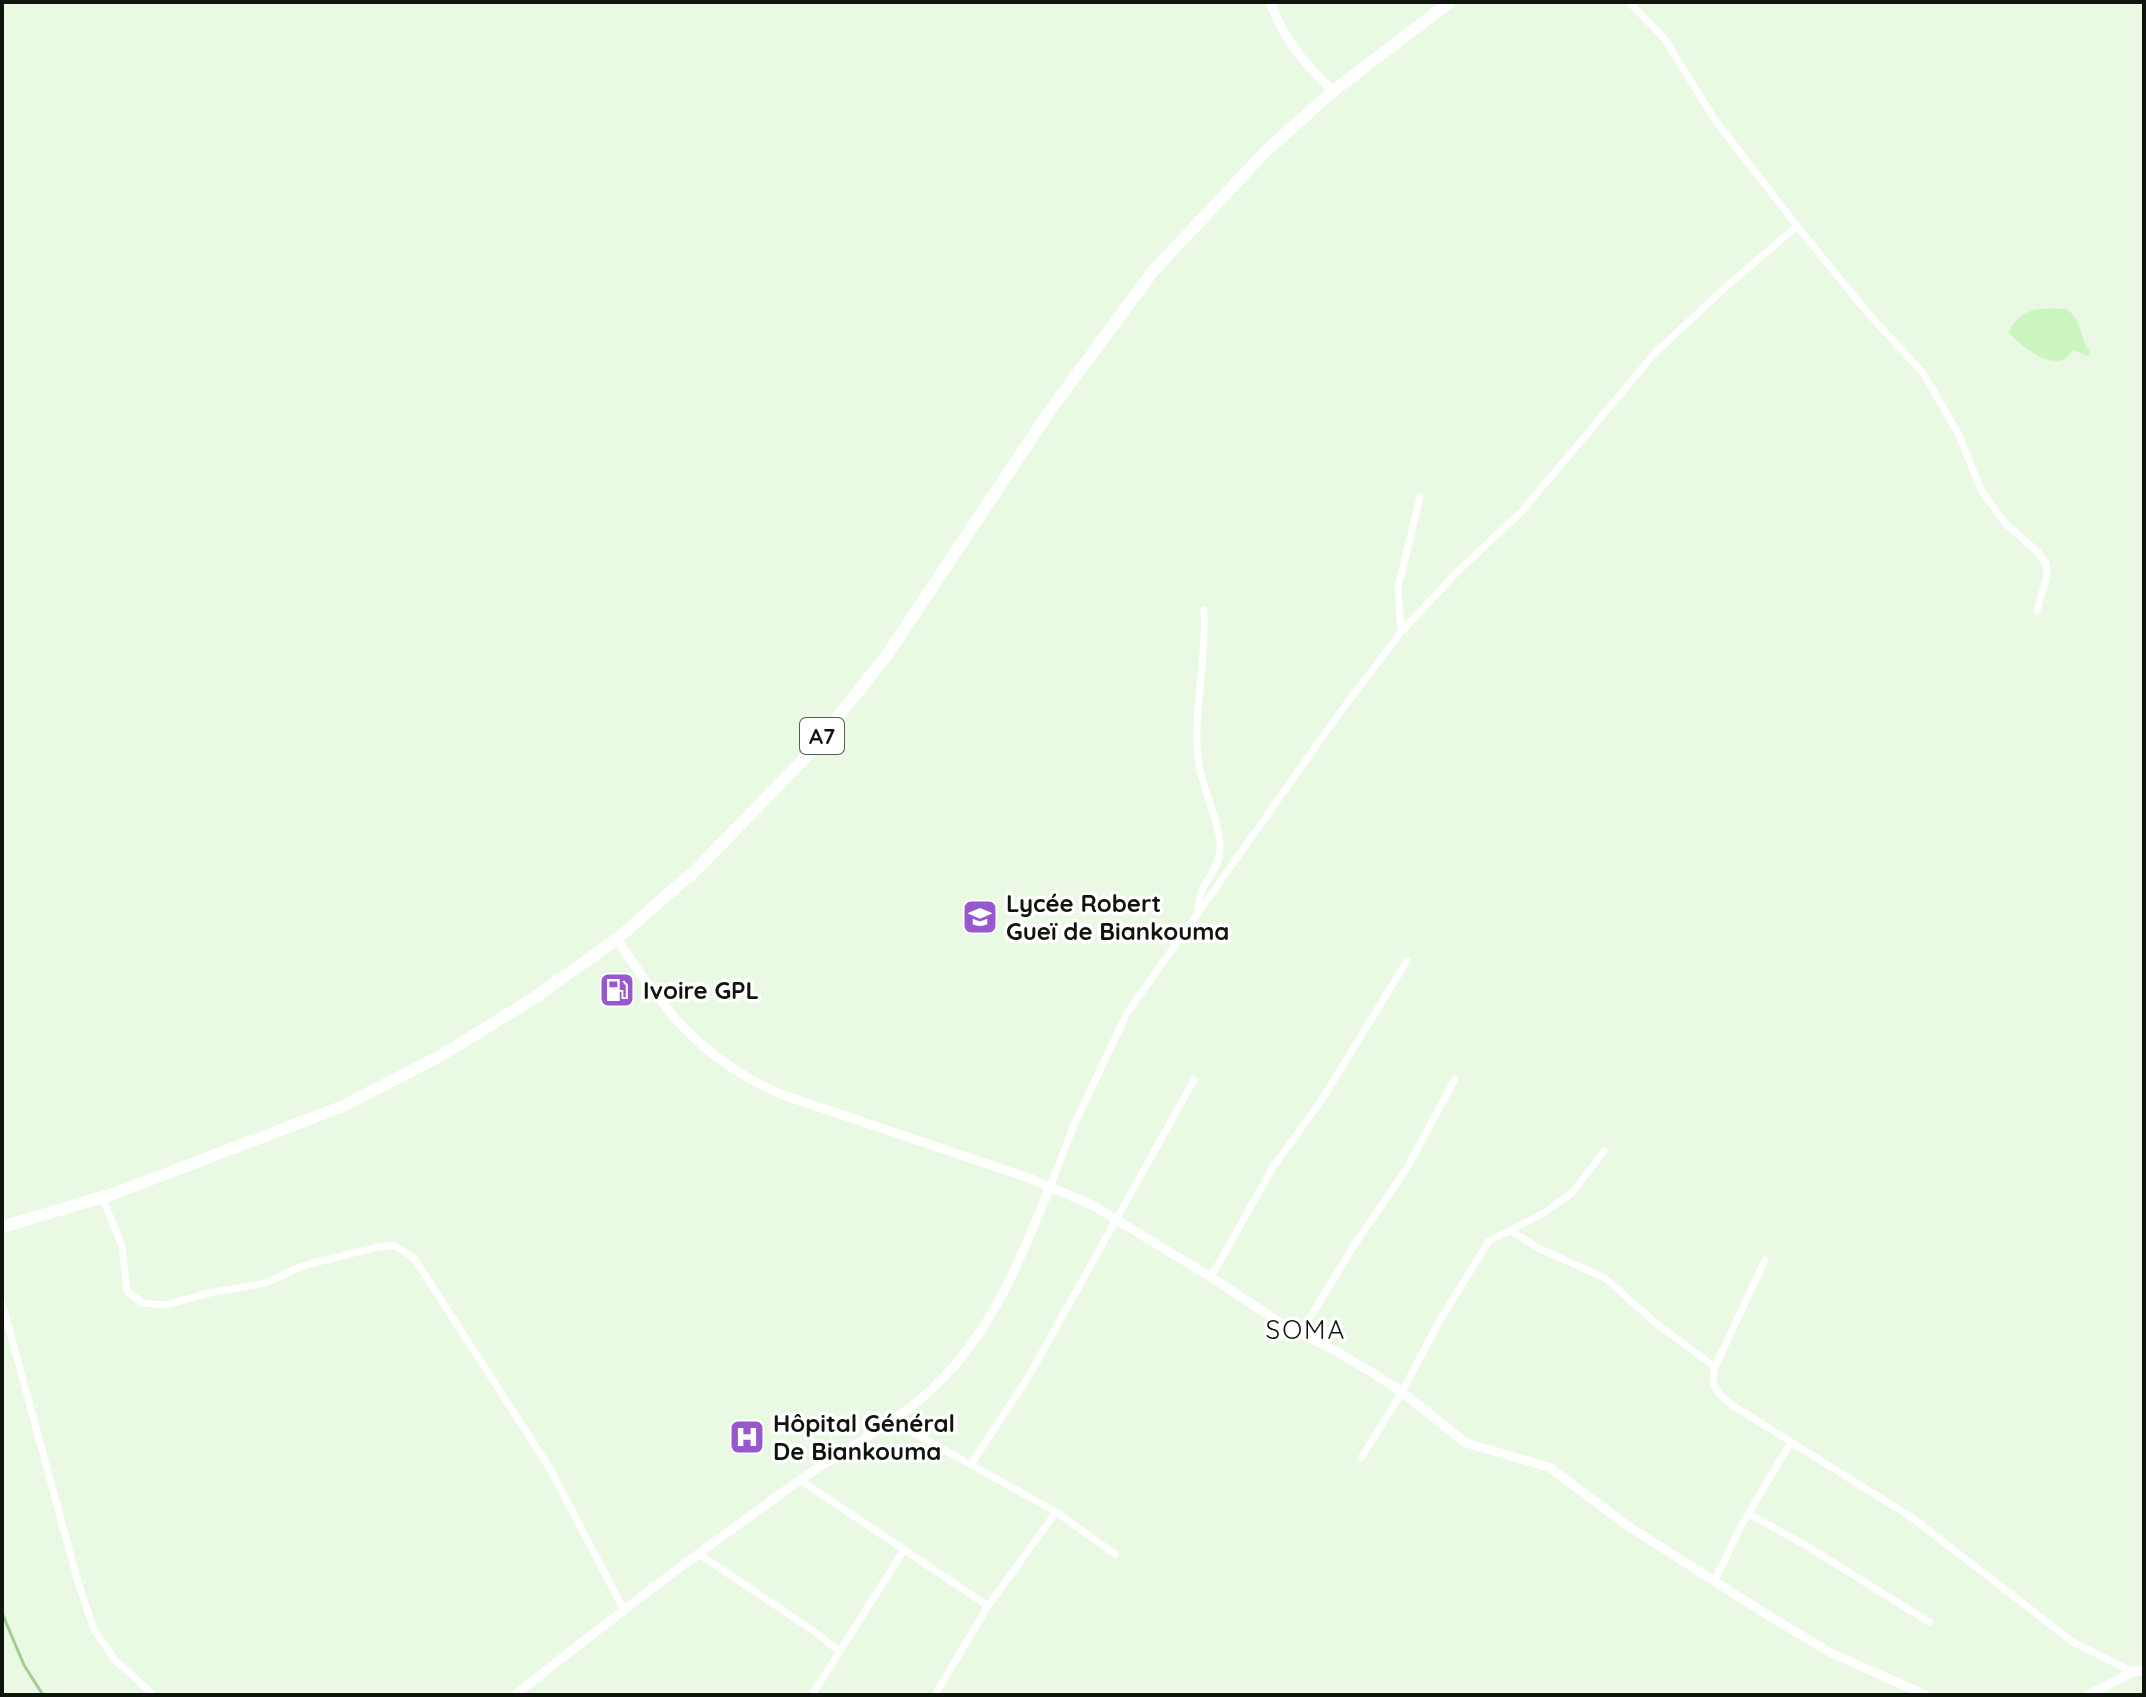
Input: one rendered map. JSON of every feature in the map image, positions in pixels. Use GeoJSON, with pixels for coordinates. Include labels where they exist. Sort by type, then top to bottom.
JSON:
{"type":"FeatureCollection","features":[{"type":"Feature","properties":{"kind":"main road","name":"A7"},"geometry":{"type":"LineString","coordinates":[[2,1227],[102,1197],[341,1107],[442,1055],[531,1000],[617,939],[697,869],[806,757],[887,655],[1049,412],[1154,270],[1267,150],[1333,91],[1450,2]]}},
{"type":"Feature","properties":{"kind":"street"},"geometry":{"type":"LineString","coordinates":[[1270,2],[1283,33],[1299,58],[1333,91]]}},
{"type":"Feature","properties":{"kind":"street"},"geometry":{"type":"LineString","coordinates":[[1629,2],[1664,38],[1715,120],[1797,226],[1866,311],[1923,373],[1959,435],[1981,490],[2005,523],[2038,552],[2046,564],[2047,575],[2037,611]]}},
{"type":"Feature","properties":{"kind":"street"},"geometry":{"type":"LineString","coordinates":[[515,1695],[699,1554],[800,1480],[891,1420],[944,1378],[981,1330],[1010,1282],[1074,1125],[1122,1023],[1338,715],[1401,632],[1456,573],[1522,511],[1655,353],[1797,226]]}},
{"type":"Feature","properties":{"kind":"street"},"geometry":{"type":"LineString","coordinates":[[1401,632],[1398,587],[1420,497]]}},
{"type":"Feature","properties":{"kind":"street"},"geometry":{"type":"LineString","coordinates":[[1197,914],[1201,892],[1215,869],[1220,852],[1217,829],[1205,795],[1198,760],[1204,610]]}},
{"type":"Feature","properties":{"kind":"street"},"geometry":{"type":"LineString","coordinates":[[617,939],[671,1015],[712,1055],[744,1076],[780,1094],[1050,1187],[1115,1218],[1258,1310],[1336,1351],[1402,1392],[1466,1443],[1538,1462],[1560,1473],[1628,1526],[1714,1582],[1833,1654],[1926,1695]]}},
{"type":"Feature","properties":{"kind":"street"},"geometry":{"type":"LineString","coordinates":[[1211,1277],[1273,1167],[1321,1101],[1407,961]]}},
{"type":"Feature","properties":{"kind":"street"},"geometry":{"type":"LineString","coordinates":[[1300,1334],[1353,1247],[1407,1168],[1455,1079]]}},
{"type":"Feature","properties":{"kind":"street"},"geometry":{"type":"LineString","coordinates":[[972,1463],[1030,1374],[1194,1080]]}},
{"type":"Feature","properties":{"kind":"street"},"geometry":{"type":"LineString","coordinates":[[1361,1458],[1489,1241],[1542,1214],[1572,1193],[1604,1151]]}},
{"type":"Feature","properties":{"kind":"street"},"geometry":{"type":"LineString","coordinates":[[102,1197],[122,1246],[127,1291],[142,1303],[164,1305],[266,1283],[302,1266],[378,1247],[394,1245],[414,1258],[549,1467],[624,1610]]}},
{"type":"Feature","properties":{"kind":"street"},"geometry":{"type":"LineString","coordinates":[[1511,1231],[1538,1248],[1605,1278],[1658,1325],[1715,1367]]}},
{"type":"Feature","properties":{"kind":"street"},"geometry":{"type":"LineString","coordinates":[[1765,1260],[1712,1375],[1714,1387],[1722,1398],[1911,1517],[2073,1642],[2133,1672]]}},
{"type":"Feature","properties":{"kind":"street"},"geometry":{"type":"LineString","coordinates":[[2,1303],[78,1582],[94,1630],[115,1660],[154,1695]]}},
{"type":"Feature","properties":{"kind":"street"},"geometry":{"type":"LineString","coordinates":[[891,1420],[1056,1512],[1115,1554]]}},
{"type":"Feature","properties":{"kind":"street"},"geometry":{"type":"LineString","coordinates":[[1714,1582],[1791,1442]]}},
{"type":"Feature","properties":{"kind":"street"},"geometry":{"type":"LineString","coordinates":[[800,1480],[988,1606]]}},
{"type":"Feature","properties":{"kind":"street"},"geometry":{"type":"LineString","coordinates":[[935,1695],[988,1606],[1056,1512]]}},
{"type":"Feature","properties":{"kind":"street"},"geometry":{"type":"LineString","coordinates":[[1749,1514],[1929,1622]]}},
{"type":"Feature","properties":{"kind":"street"},"geometry":{"type":"LineString","coordinates":[[812,1695],[904,1550]]}},
{"type":"Feature","properties":{"kind":"street"},"geometry":{"type":"LineString","coordinates":[[699,1554],[840,1652]]}},
{"type":"Feature","properties":{"kind":"street"},"geometry":{"type":"LineString","coordinates":[[2088,1695],[2133,1672],[2144,1670]]}},
{"type":"Feature","properties":{"kind":"green space"},"geometry":{"type":"Polygon","coordinates":[[[2067,309],[2079,325],[2090,352],[2088,356],[2073,350],[2064,359],[2049,360],[2026,348],[2008,332],[2020,317],[2033,310],[2067,309]]]}},
{"type":"Feature","properties":{"kind":"waterway"},"geometry":{"type":"LineString","coordinates":[[2,1613],[24,1665],[43,1695]]}},
{"type":"Feature","properties":{"kind":"place","name":"Lycée Robert Gueï de Biankouma"},"geometry":{"type":"Point","coordinates":[980,917]}},
{"type":"Feature","properties":{"kind":"place","name":"Ivoire GPL"},"geometry":{"type":"Point","coordinates":[617,990]}},
{"type":"Feature","properties":{"kind":"place","name":"Hôpital Général De Biankouma"},"geometry":{"type":"Point","coordinates":[747,1437]}},
{"type":"Feature","properties":{"kind":"district","name":"SOMA"},"geometry":{"type":"Point","coordinates":[1306,1329]}}]}
